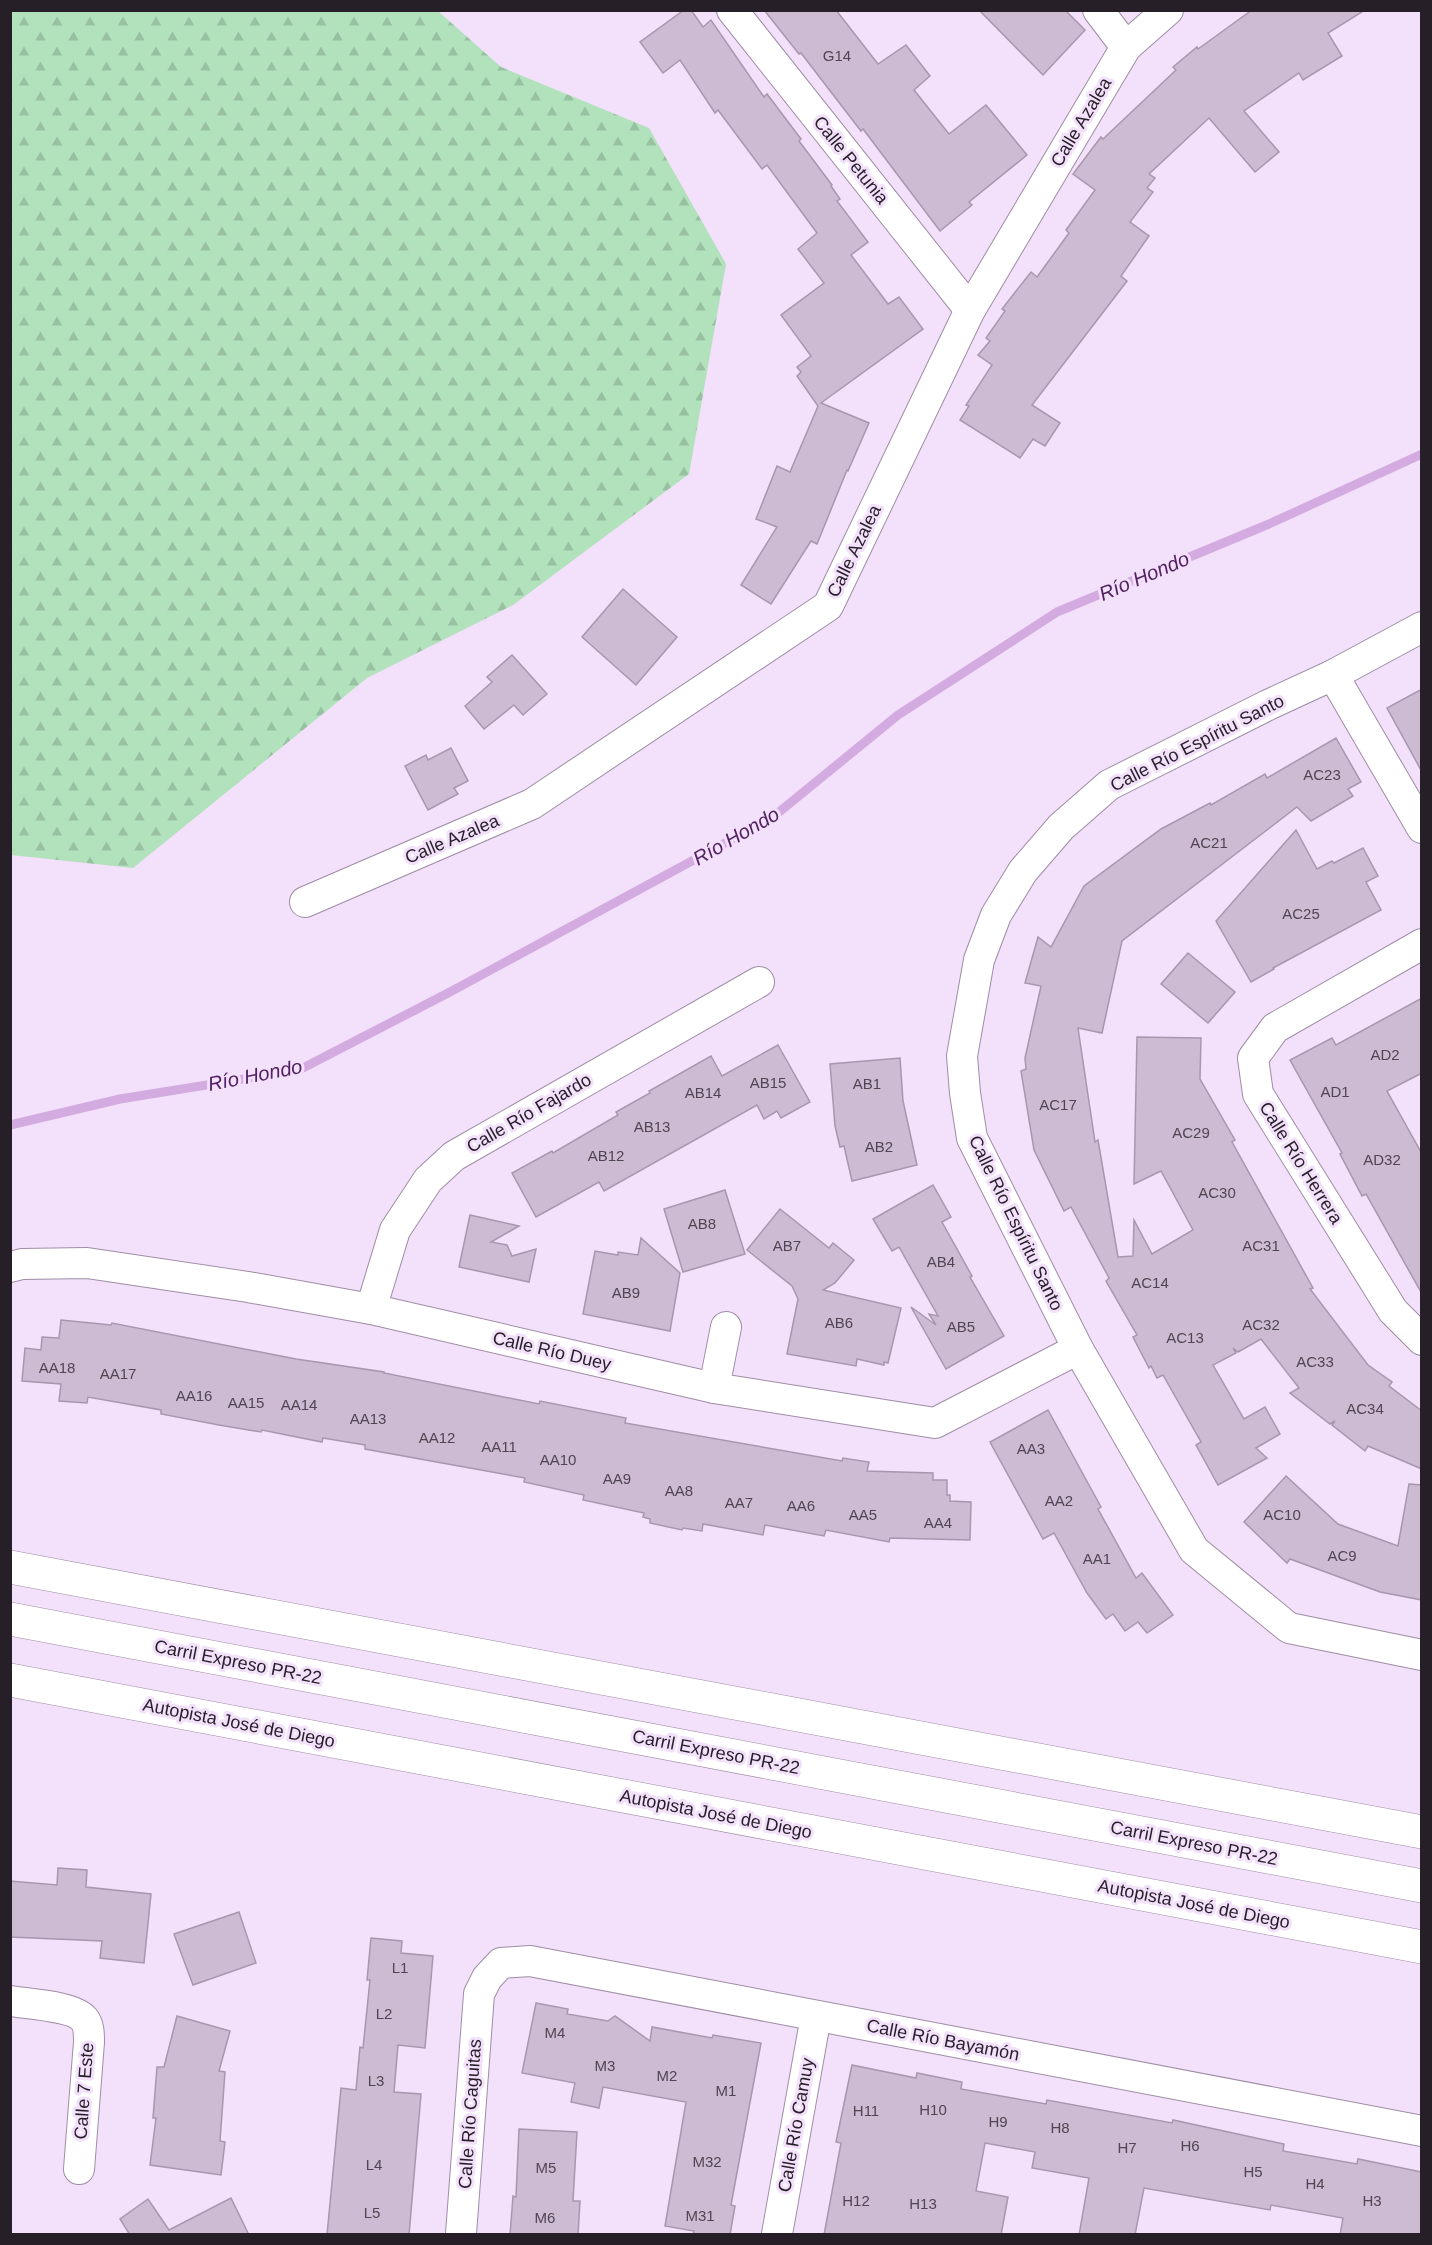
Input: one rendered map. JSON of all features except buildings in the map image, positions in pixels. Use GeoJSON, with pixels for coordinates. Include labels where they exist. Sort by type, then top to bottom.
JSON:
{"type":"FeatureCollection","features":[{"type":"Feature","properties":{"kind":"highway"},"geometry":{"type":"LineString","coordinates":[[10,1567],[1422,1832]]}},
{"type":"Feature","properties":{"kind":"highway","name":"Carril Expreso PR-22"},"geometry":{"type":"LineString","coordinates":[[10,1619],[1422,1886]]}},
{"type":"Feature","properties":{"kind":"highway","name":"Autopista José de Diego"},"geometry":{"type":"LineString","coordinates":[[10,1680],[1422,1947]]}},
{"type":"Feature","properties":{"kind":"street","name":"Calle Petunia"},"geometry":{"type":"LineString","coordinates":[[732,10],[970,310]]}},
{"type":"Feature","properties":{"kind":"street"},"geometry":{"type":"LineString","coordinates":[[1098,10],[1126,47]]}},
{"type":"Feature","properties":{"kind":"street","name":"Calle Azalea"},"geometry":{"type":"LineString","coordinates":[[304,902],[532,804],[828,606],[970,310],[1126,47],[1168,10]]}},
{"type":"Feature","properties":{"kind":"street","name":"Calle Río Espíritu Santo"},"geometry":{"type":"LineString","coordinates":[[1422,627],[1333,675],[1109,785],[1061,826],[1023,871],[996,915],[982,951],[971,999],[962,1056],[972,1138],[1077,1349],[1194,1550],[1289,1628],[1422,1654]]}},
{"type":"Feature","properties":{"kind":"street"},"geometry":{"type":"LineString","coordinates":[[1333,675],[1422,828]]}},
{"type":"Feature","properties":{"kind":"street","name":"Calle Río Herrera"},"geometry":{"type":"LineString","coordinates":[[1422,944],[1275,1028],[1253,1058],[1258,1094],[1393,1311],[1422,1340]]}},
{"type":"Feature","properties":{"kind":"street","name":"Calle Río Fajardo"},"geometry":{"type":"LineString","coordinates":[[371,1309],[395,1230],[428,1180],[454,1156],[759,982]]}},
{"type":"Feature","properties":{"kind":"street","name":"Calle Río Duey"},"geometry":{"type":"LineString","coordinates":[[10,1267],[22,1264],[87,1263],[248,1287],[371,1309],[714,1388],[935,1423],[1077,1349]]}},
{"type":"Feature","properties":{"kind":"street"},"geometry":{"type":"LineString","coordinates":[[714,1388],[726,1327]]}},
{"type":"Feature","properties":{"kind":"street","name":"Calle Río Bayamón"},"geometry":{"type":"LineString","coordinates":[[479,1994],[487,1978],[501,1963],[530,1961],[1422,2131]]}},
{"type":"Feature","properties":{"kind":"street","name":"Calle Río Caguitas"},"geometry":{"type":"LineString","coordinates":[[461,2235],[479,1994]]}},
{"type":"Feature","properties":{"kind":"street","name":"Calle 7 Este"},"geometry":{"type":"LineString","coordinates":[[10,2001],[72,2011],[84,2018],[88,2027],[89,2042],[79,2169]]}},
{"type":"Feature","properties":{"kind":"street","name":"Calle Río Camuy"},"geometry":{"type":"LineString","coordinates":[[777,2235],[816,2016]]}},
{"type":"Feature","properties":{"kind":"green space"},"geometry":{"type":"Polygon","coordinates":[[[10,11],[438,11],[501,67],[649,128],[726,264],[689,474],[513,605],[367,678],[133,868],[11,855],[10,11]]]}},
{"type":"Feature","properties":{"kind":"waterway","name":"Río Hondo"},"geometry":{"type":"LineString","coordinates":[[10,1125],[120,1099],[299,1070],[450,992],[773,817],[898,715],[1057,612],[1269,524],[1422,454]]}}]}
